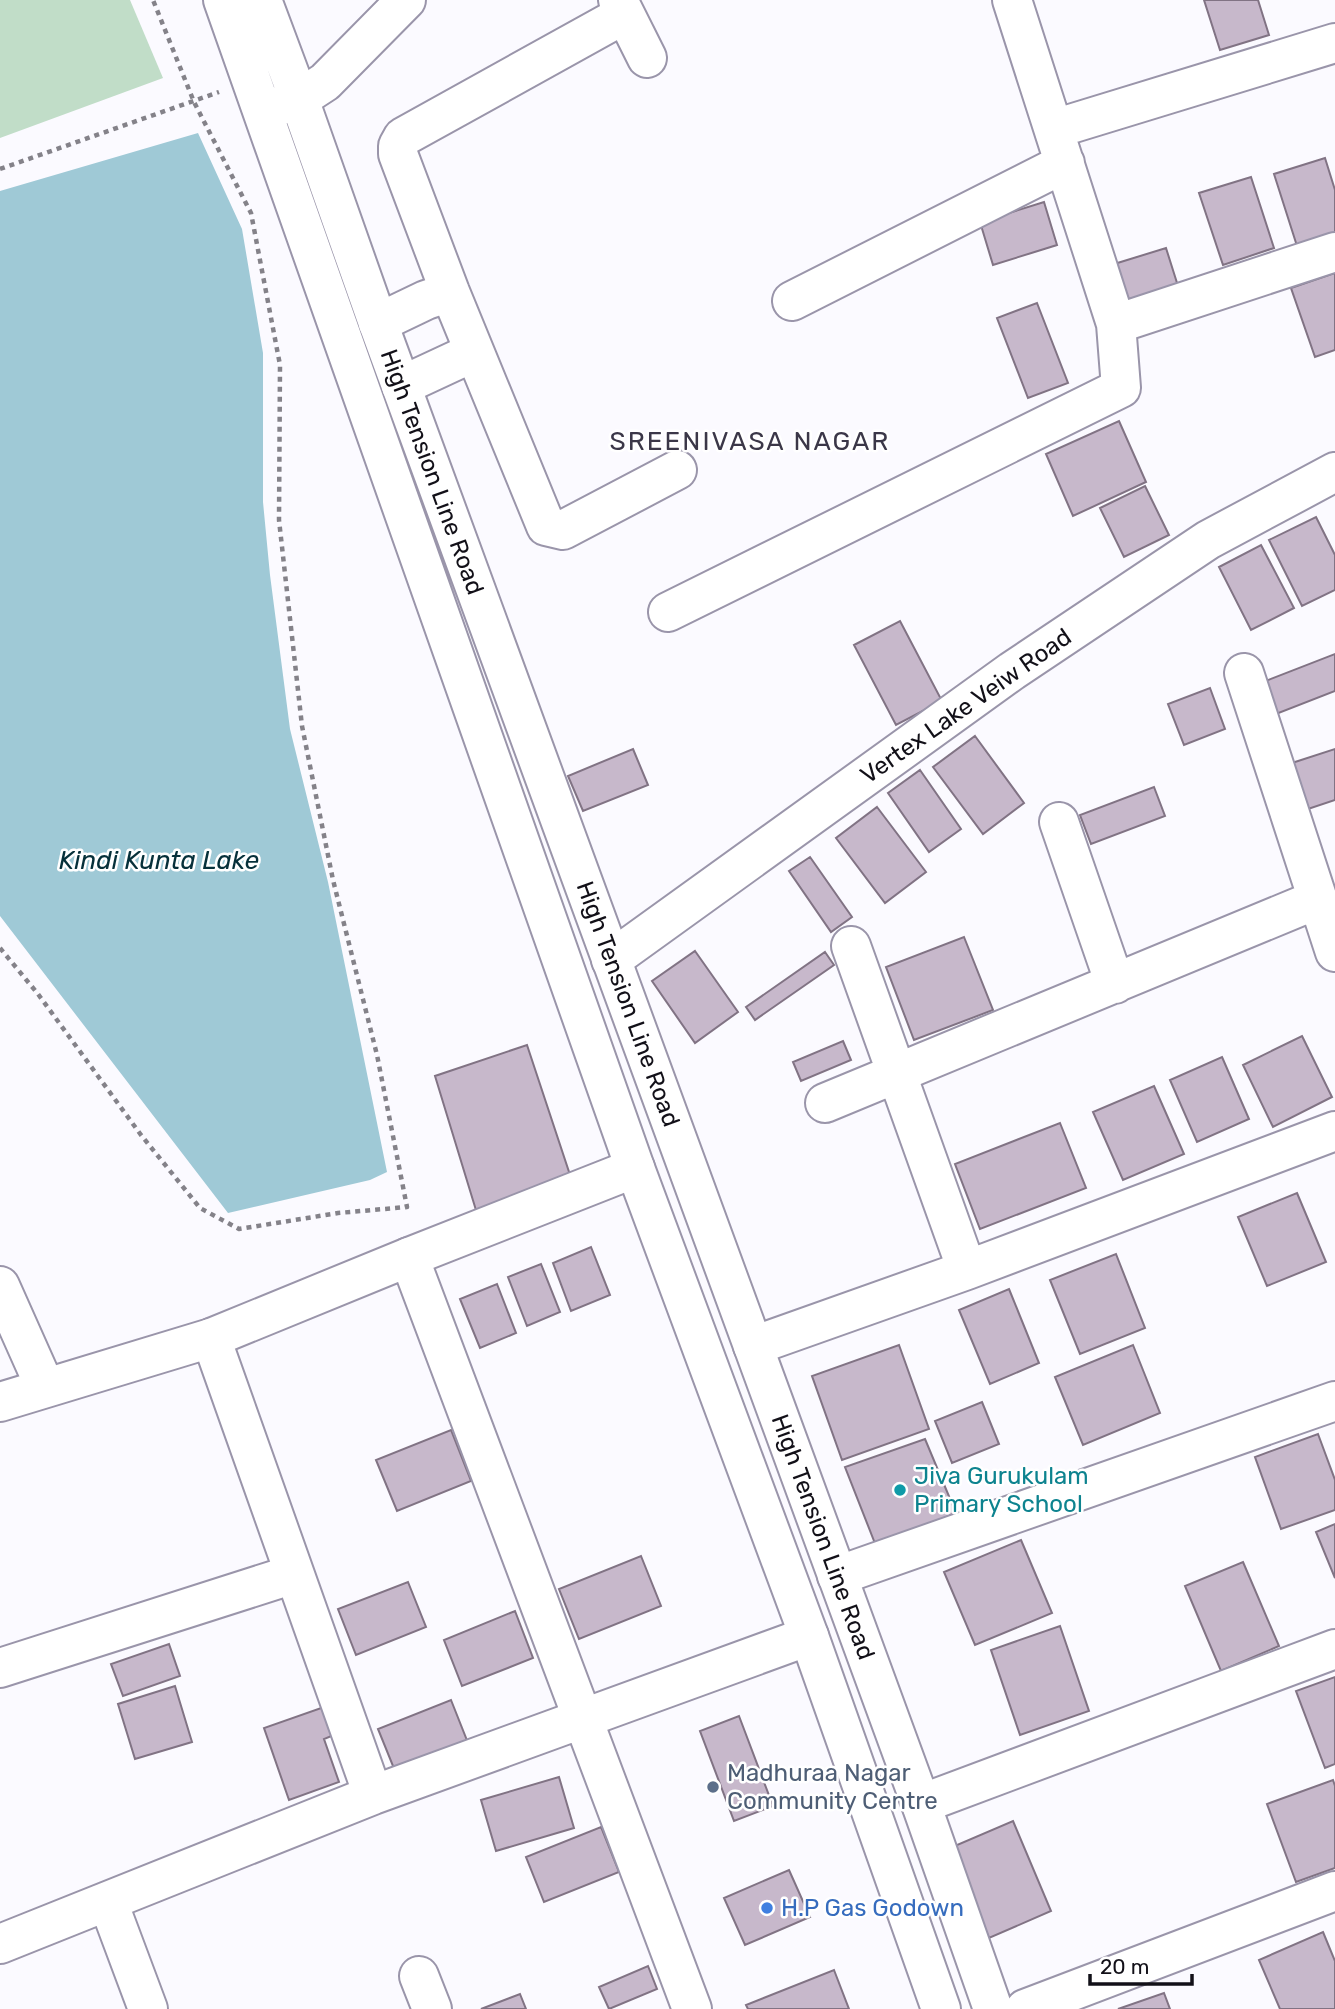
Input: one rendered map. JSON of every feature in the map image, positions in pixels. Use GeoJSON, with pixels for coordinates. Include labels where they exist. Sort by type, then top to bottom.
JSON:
{"type":"FeatureCollection","features":[{"type":"Feature","properties":{"kind":"street","name":"High Tension Line Road"},"geometry":{"type":"LineString","coordinates":[[223,0],[635,1168],[809,1636],[941,2009]]}},
{"type":"Feature","properties":{"kind":"street","name":"High Tension Line Road"},"geometry":{"type":"LineString","coordinates":[[262,0],[921,1804],[993,2009]]}},
{"type":"Feature","properties":{"kind":"street"},"geometry":{"type":"LineString","coordinates":[[258,95],[299,99],[325,82],[406,0]]}},
{"type":"Feature","properties":{"kind":"street"},"geometry":{"type":"LineString","coordinates":[[668,612],[1121,388],[1116,324],[1012,0]]}},
{"type":"Feature","properties":{"kind":"street"},"geometry":{"type":"LineString","coordinates":[[648,58],[622,7],[403,137],[398,154],[450,292],[546,526],[557,531],[564,530],[677,470]]}},
{"type":"Feature","properties":{"kind":"street"},"geometry":{"type":"LineString","coordinates":[[792,301],[1059,146],[1335,43]]}},
{"type":"Feature","properties":{"kind":"street"},"geometry":{"type":"LineString","coordinates":[[1116,324],[1335,252]]}},
{"type":"Feature","properties":{"kind":"street"},"geometry":{"type":"LineString","coordinates":[[378,323],[426,300],[450,292]]}},
{"type":"Feature","properties":{"kind":"street"},"geometry":{"type":"LineString","coordinates":[[401,386],[474,352]]}},
{"type":"Feature","properties":{"kind":"street","name":"Vertex Lake Veiw Road"},"geometry":{"type":"LineString","coordinates":[[611,960],[1012,671],[1208,540],[1335,472]]}},
{"type":"Feature","properties":{"kind":"street"},"geometry":{"type":"LineString","coordinates":[[1244,673],[1335,952]]}},
{"type":"Feature","properties":{"kind":"street"},"geometry":{"type":"LineString","coordinates":[[1059,822],[1115,984]]}},
{"type":"Feature","properties":{"kind":"street"},"geometry":{"type":"LineString","coordinates":[[825,1103],[1318,899]]}},
{"type":"Feature","properties":{"kind":"street"},"geometry":{"type":"LineString","coordinates":[[851,946],[967,1270]]}},
{"type":"Feature","properties":{"kind":"street"},"geometry":{"type":"LineString","coordinates":[[753,1346],[967,1270],[1335,1131]]}},
{"type":"Feature","properties":{"kind":"street"},"geometry":{"type":"LineString","coordinates":[[0,1402],[211,1338],[635,1168]]}},
{"type":"Feature","properties":{"kind":"street"},"geometry":{"type":"LineString","coordinates":[[409,1257],[692,2009]]}},
{"type":"Feature","properties":{"kind":"street"},"geometry":{"type":"LineString","coordinates":[[0,1286],[45,1387]]}},
{"type":"Feature","properties":{"kind":"street"},"geometry":{"type":"LineString","coordinates":[[211,1338],[373,1796]]}},
{"type":"Feature","properties":{"kind":"street"},"geometry":{"type":"LineString","coordinates":[[837,1576],[1335,1401]]}},
{"type":"Feature","properties":{"kind":"street"},"geometry":{"type":"LineString","coordinates":[[0,1668],[295,1574]]}},
{"type":"Feature","properties":{"kind":"street"},"geometry":{"type":"LineString","coordinates":[[0,1944],[373,1796],[809,1636]]}},
{"type":"Feature","properties":{"kind":"street"},"geometry":{"type":"LineString","coordinates":[[921,1804],[1335,1648]]}},
{"type":"Feature","properties":{"kind":"street"},"geometry":{"type":"LineString","coordinates":[[1025,2009],[1335,1891]]}},
{"type":"Feature","properties":{"kind":"street"},"geometry":{"type":"LineString","coordinates":[[108,1902],[148,2009]]}},
{"type":"Feature","properties":{"kind":"path"},"geometry":{"type":"LineString","coordinates":[[0,948],[38,993],[141,1135],[200,1208],[239,1230],[338,1213],[407,1207],[377,1055],[333,880],[302,726],[279,520],[280,365],[251,213],[194,102],[153,0]]}},
{"type":"Feature","properties":{"kind":"path"},"geometry":{"type":"LineString","coordinates":[[0,169],[194,102],[258,95]]}},
{"type":"Feature","properties":{"kind":"green space"},"geometry":{"type":"Polygon","coordinates":[[[0,0],[130,0],[163,78],[0,138],[0,0]]]}},
{"type":"Feature","properties":{"kind":"water","name":"Kindi Kunta Lake"},"geometry":{"type":"Polygon","coordinates":[[[198,133],[242,229],[263,353],[263,502],[290,729],[328,882],[387,1172],[370,1180],[228,1213],[0,916],[0,191],[198,133]]]}},
{"type":"Feature","properties":{"kind":"building"},"geometry":{"type":"Polygon","coordinates":[[[1204,0],[1258,0],[1269,35],[1220,50],[1204,0]]]}},
{"type":"Feature","properties":{"kind":"building"},"geometry":{"type":"Polygon","coordinates":[[[1325,158],[1335,190],[1335,234],[1297,246],[1274,174],[1325,158]]]}},
{"type":"Feature","properties":{"kind":"building"},"geometry":{"type":"Polygon","coordinates":[[[1251,177],[1274,248],[1223,265],[1199,193],[1251,177]]]}},
{"type":"Feature","properties":{"kind":"building"},"geometry":{"type":"Polygon","coordinates":[[[1044,202],[1057,245],[993,265],[980,222],[1044,202]]]}},
{"type":"Feature","properties":{"kind":"building"},"geometry":{"type":"Polygon","coordinates":[[[1166,248],[1178,286],[1122,302],[1111,265],[1166,248]]]}},
{"type":"Feature","properties":{"kind":"building"},"geometry":{"type":"Polygon","coordinates":[[[1335,273],[1335,350],[1315,357],[1291,288],[1335,273]]]}},
{"type":"Feature","properties":{"kind":"building"},"geometry":{"type":"Polygon","coordinates":[[[1037,303],[1068,383],[1028,398],[997,318],[1037,303]]]}},
{"type":"Feature","properties":{"kind":"building"},"geometry":{"type":"Polygon","coordinates":[[[1119,421],[1146,482],[1073,516],[1046,454],[1119,421]]]}},
{"type":"Feature","properties":{"kind":"building"},"geometry":{"type":"Polygon","coordinates":[[[1145,486],[1169,535],[1124,557],[1100,508],[1145,486]]]}},
{"type":"Feature","properties":{"kind":"building"},"geometry":{"type":"Polygon","coordinates":[[[1316,517],[1335,555],[1335,590],[1302,606],[1269,540],[1316,517]]]}},
{"type":"Feature","properties":{"kind":"building"},"geometry":{"type":"Polygon","coordinates":[[[1261,545],[1294,608],[1251,630],[1219,567],[1261,545]]]}},
{"type":"Feature","properties":{"kind":"building"},"geometry":{"type":"Polygon","coordinates":[[[900,621],[942,701],[896,725],[854,645],[900,621]]]}},
{"type":"Feature","properties":{"kind":"building"},"geometry":{"type":"Polygon","coordinates":[[[1335,654],[1335,691],[1276,714],[1263,682],[1335,654]]]}},
{"type":"Feature","properties":{"kind":"building"},"geometry":{"type":"Polygon","coordinates":[[[1210,688],[1225,729],[1184,745],[1168,704],[1210,688]]]}},
{"type":"Feature","properties":{"kind":"building"},"geometry":{"type":"Polygon","coordinates":[[[975,736],[1024,803],[983,834],[933,767],[975,736]]]}},
{"type":"Feature","properties":{"kind":"building"},"geometry":{"type":"Polygon","coordinates":[[[633,749],[648,785],[583,811],[568,776],[633,749]]]}},
{"type":"Feature","properties":{"kind":"building"},"geometry":{"type":"Polygon","coordinates":[[[1335,749],[1335,800],[1305,810],[1289,764],[1335,749]]]}},
{"type":"Feature","properties":{"kind":"building"},"geometry":{"type":"Polygon","coordinates":[[[920,770],[961,829],[929,852],[888,793],[920,770]]]}},
{"type":"Feature","properties":{"kind":"building"},"geometry":{"type":"Polygon","coordinates":[[[1154,787],[1165,816],[1091,844],[1080,815],[1154,787]]]}},
{"type":"Feature","properties":{"kind":"building"},"geometry":{"type":"Polygon","coordinates":[[[877,807],[926,872],[885,903],[836,838],[877,807]]]}},
{"type":"Feature","properties":{"kind":"building"},"geometry":{"type":"Polygon","coordinates":[[[810,857],[852,917],[831,932],[789,871],[810,857]]]}},
{"type":"Feature","properties":{"kind":"building"},"geometry":{"type":"Polygon","coordinates":[[[964,937],[993,1010],[914,1040],[886,967],[964,937]]]}},
{"type":"Feature","properties":{"kind":"building"},"geometry":{"type":"Polygon","coordinates":[[[695,951],[738,1012],[695,1043],[652,981],[695,951]]]}},
{"type":"Feature","properties":{"kind":"building"},"geometry":{"type":"Polygon","coordinates":[[[825,952],[834,965],[755,1020],[746,1007],[825,952]]]}},
{"type":"Feature","properties":{"kind":"building"},"geometry":{"type":"Polygon","coordinates":[[[1302,1036],[1332,1097],[1273,1127],[1243,1065],[1302,1036]]]}},
{"type":"Feature","properties":{"kind":"building"},"geometry":{"type":"Polygon","coordinates":[[[843,1041],[851,1060],[801,1081],[793,1062],[843,1041]]]}},
{"type":"Feature","properties":{"kind":"building"},"geometry":{"type":"Polygon","coordinates":[[[527,1045],[573,1184],[479,1220],[435,1076],[527,1045]]]}},
{"type":"Feature","properties":{"kind":"building"},"geometry":{"type":"Polygon","coordinates":[[[1222,1057],[1249,1119],[1197,1142],[1170,1080],[1222,1057]]]}},
{"type":"Feature","properties":{"kind":"building"},"geometry":{"type":"Polygon","coordinates":[[[1154,1086],[1184,1154],[1123,1180],[1093,1112],[1154,1086]]]}},
{"type":"Feature","properties":{"kind":"building"},"geometry":{"type":"Polygon","coordinates":[[[1060,1123],[1086,1188],[980,1229],[955,1164],[1060,1123]]]}},
{"type":"Feature","properties":{"kind":"building"},"geometry":{"type":"Polygon","coordinates":[[[1297,1193],[1326,1262],[1267,1286],[1238,1217],[1297,1193]]]}},
{"type":"Feature","properties":{"kind":"building"},"geometry":{"type":"Polygon","coordinates":[[[591,1247],[610,1295],[571,1311],[553,1263],[591,1247]]]}},
{"type":"Feature","properties":{"kind":"building"},"geometry":{"type":"Polygon","coordinates":[[[1116,1254],[1145,1328],[1080,1354],[1050,1280],[1116,1254]]]}},
{"type":"Feature","properties":{"kind":"building"},"geometry":{"type":"Polygon","coordinates":[[[541,1264],[560,1312],[527,1326],[508,1277],[541,1264]]]}},
{"type":"Feature","properties":{"kind":"building"},"geometry":{"type":"Polygon","coordinates":[[[497,1284],[516,1333],[480,1348],[460,1299],[497,1284]]]}},
{"type":"Feature","properties":{"kind":"building"},"geometry":{"type":"Polygon","coordinates":[[[1009,1289],[1039,1363],[990,1384],[959,1310],[1009,1289]]]}},
{"type":"Feature","properties":{"kind":"building"},"geometry":{"type":"Polygon","coordinates":[[[899,1345],[929,1429],[842,1460],[812,1376],[899,1345]]]}},
{"type":"Feature","properties":{"kind":"building"},"geometry":{"type":"Polygon","coordinates":[[[1133,1345],[1160,1413],[1083,1445],[1055,1377],[1133,1345]]]}},
{"type":"Feature","properties":{"kind":"building"},"geometry":{"type":"Polygon","coordinates":[[[982,1402],[999,1444],[952,1463],[935,1421],[982,1402]]]}},
{"type":"Feature","properties":{"kind":"building"},"geometry":{"type":"Polygon","coordinates":[[[451,1430],[471,1481],[397,1511],[376,1460],[451,1430]]]}},
{"type":"Feature","properties":{"kind":"building"},"geometry":{"type":"Polygon","coordinates":[[[1318,1434],[1335,1480],[1335,1510],[1281,1529],[1255,1457],[1318,1434]]]}},
{"type":"Feature","properties":{"kind":"building","name":"Jiva Gurukulam Primary School"},"geometry":{"type":"Polygon","coordinates":[[[925,1439],[956,1513],[876,1546],[845,1467],[925,1439]]]}},
{"type":"Feature","properties":{"kind":"building"},"geometry":{"type":"Polygon","coordinates":[[[1335,1524],[1335,1578],[1316,1532],[1335,1524]]]}},
{"type":"Feature","properties":{"kind":"building"},"geometry":{"type":"Polygon","coordinates":[[[1021,1540],[1052,1613],[975,1645],[944,1572],[1021,1540]]]}},
{"type":"Feature","properties":{"kind":"building"},"geometry":{"type":"Polygon","coordinates":[[[641,1556],[661,1606],[579,1639],[559,1589],[641,1556]]]}},
{"type":"Feature","properties":{"kind":"building"},"geometry":{"type":"Polygon","coordinates":[[[1243,1562],[1279,1646],[1221,1671],[1185,1586],[1243,1562]]]}},
{"type":"Feature","properties":{"kind":"building"},"geometry":{"type":"Polygon","coordinates":[[[408,1582],[426,1627],[356,1655],[338,1609],[408,1582]]]}},
{"type":"Feature","properties":{"kind":"building"},"geometry":{"type":"Polygon","coordinates":[[[515,1611],[533,1658],[462,1686],[444,1640],[515,1611]]]}},
{"type":"Feature","properties":{"kind":"building"},"geometry":{"type":"Polygon","coordinates":[[[1060,1626],[1089,1711],[1020,1735],[991,1650],[1060,1626]]]}},
{"type":"Feature","properties":{"kind":"building"},"geometry":{"type":"Polygon","coordinates":[[[169,1644],[180,1676],[123,1696],[111,1664],[169,1644]]]}},
{"type":"Feature","properties":{"kind":"building"},"geometry":{"type":"Polygon","coordinates":[[[1335,1677],[1335,1764],[1325,1768],[1296,1691],[1335,1677]]]}},
{"type":"Feature","properties":{"kind":"building"},"geometry":{"type":"Polygon","coordinates":[[[175,1686],[192,1742],[135,1759],[118,1704],[175,1686]]]}},
{"type":"Feature","properties":{"kind":"building"},"geometry":{"type":"Polygon","coordinates":[[[451,1700],[468,1743],[395,1771],[378,1729],[451,1700]]]}},
{"type":"Feature","properties":{"kind":"building"},"geometry":{"type":"Polygon","coordinates":[[[324,1707],[334,1735],[324,1739],[339,1782],[289,1800],[264,1728],[324,1707]]]}},
{"type":"Feature","properties":{"kind":"building"},"geometry":{"type":"Polygon","coordinates":[[[739,1716],[773,1806],[734,1821],[700,1731],[739,1716]]]}},
{"type":"Feature","properties":{"kind":"building"},"geometry":{"type":"Polygon","coordinates":[[[559,1777],[574,1828],[496,1851],[481,1800],[559,1777]]]}},
{"type":"Feature","properties":{"kind":"building"},"geometry":{"type":"Polygon","coordinates":[[[1333,1780],[1335,1868],[1296,1882],[1267,1804],[1333,1780]]]}},
{"type":"Feature","properties":{"kind":"building"},"geometry":{"type":"Polygon","coordinates":[[[1013,1821],[1051,1911],[989,1938],[950,1848],[1013,1821]]]}},
{"type":"Feature","properties":{"kind":"building"},"geometry":{"type":"Polygon","coordinates":[[[601,1827],[619,1872],[544,1902],[526,1857],[601,1827]]]}},
{"type":"Feature","properties":{"kind":"building","name":"H.P Gas Godown"},"geometry":{"type":"Polygon","coordinates":[[[789,1870],[810,1917],[745,1945],[724,1898],[789,1870]]]}},
{"type":"Feature","properties":{"kind":"building"},"geometry":{"type":"Polygon","coordinates":[[[1323,1932],[1335,1961],[1335,2009],[1280,2009],[1259,1960],[1323,1932]]]}},
{"type":"Feature","properties":{"kind":"building"},"geometry":{"type":"Polygon","coordinates":[[[648,1966],[657,1989],[609,2009],[599,1987],[648,1966]]]}},
{"type":"Feature","properties":{"kind":"building"},"geometry":{"type":"Polygon","coordinates":[[[834,1970],[849,2009],[748,2009],[746,2005],[834,1970]]]}},
{"type":"Feature","properties":{"kind":"building"},"geometry":{"type":"Polygon","coordinates":[[[1164,1993],[1170,2009],[1118,2009],[1164,1993]]]}},
{"type":"Feature","properties":{"kind":"building"},"geometry":{"type":"Polygon","coordinates":[[[520,1994],[526,2009],[481,2009],[520,1994]]]}},
{"type":"Feature","properties":{"kind":"place","name":"Jiva Gurukulam Primary School"},"geometry":{"type":"Point","coordinates":[900,1490]}},
{"type":"Feature","properties":{"kind":"place","name":"Madhuraa Nagar Community Centre"},"geometry":{"type":"Point","coordinates":[713,1787]}},
{"type":"Feature","properties":{"kind":"place","name":"H.P Gas Godown"},"geometry":{"type":"Point","coordinates":[767,1908]}},
{"type":"Feature","properties":{"kind":"district","name":"SREENIVASA NAGAR"},"geometry":{"type":"Point","coordinates":[750,441]}}]}
